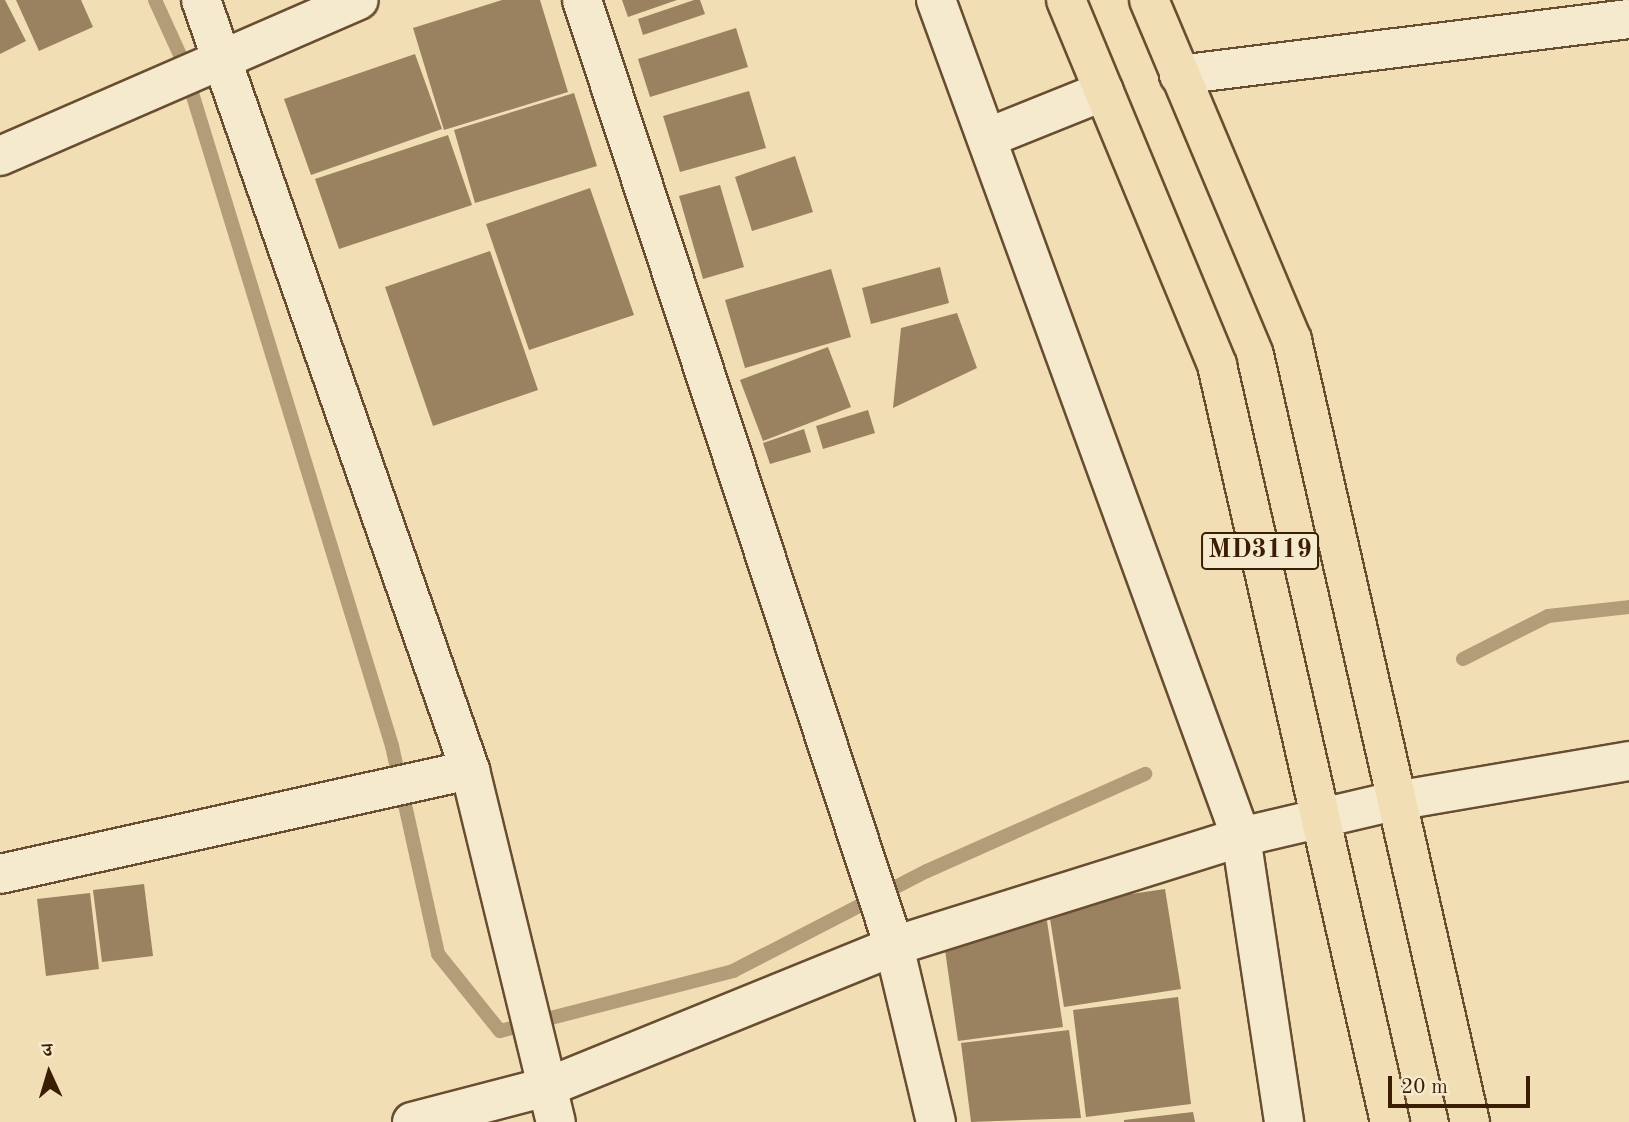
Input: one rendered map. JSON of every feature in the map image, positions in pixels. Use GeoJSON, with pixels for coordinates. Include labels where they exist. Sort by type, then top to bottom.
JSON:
{"type":"FeatureCollection","features":[{"type":"Feature","properties":{"kind":"main road","name":"MD3119"},"geometry":{"type":"LineString","coordinates":[[1066,0],[1217,365],[1390,1122]]}},
{"type":"Feature","properties":{"kind":"main road","name":"MD3119"},"geometry":{"type":"LineString","coordinates":[[1149,0],[1292,341],[1470,1122]]}},
{"type":"Feature","properties":{"kind":"street"},"geometry":{"type":"LineString","coordinates":[[201,0],[470,770],[553,1104]]}},
{"type":"Feature","properties":{"kind":"street"},"geometry":{"type":"LineString","coordinates":[[0,156],[358,0]]}},
{"type":"Feature","properties":{"kind":"street"},"geometry":{"type":"LineString","coordinates":[[582,0],[894,946],[936,1122]]}},
{"type":"Feature","properties":{"kind":"street"},"geometry":{"type":"LineString","coordinates":[[936,0],[1241,837],[1283,1122]]}},
{"type":"Feature","properties":{"kind":"street"},"geometry":{"type":"LineString","coordinates":[[1179,75],[1629,19]]}},
{"type":"Feature","properties":{"kind":"street"},"geometry":{"type":"LineString","coordinates":[[987,138],[1104,92]]}},
{"type":"Feature","properties":{"kind":"street"},"geometry":{"type":"LineString","coordinates":[[412,1122],[553,1104],[894,946],[1241,837],[1395,801],[1629,761]]}},
{"type":"Feature","properties":{"kind":"street"},"geometry":{"type":"LineString","coordinates":[[0,874],[470,770]]}},
{"type":"Feature","properties":{"kind":"building"},"geometry":{"type":"Polygon","coordinates":[[[0,0],[5,0],[26,41],[0,54],[0,0]]]}},
{"type":"Feature","properties":{"kind":"building"},"geometry":{"type":"Polygon","coordinates":[[[16,0],[81,0],[93,27],[39,51],[16,0]]]}},
{"type":"Feature","properties":{"kind":"building"},"geometry":{"type":"Polygon","coordinates":[[[502,0],[540,0],[568,92],[444,130],[413,28],[502,0]]]}},
{"type":"Feature","properties":{"kind":"building"},"geometry":{"type":"Polygon","coordinates":[[[622,0],[677,0],[628,17],[622,0]]]}},
{"type":"Feature","properties":{"kind":"building"},"geometry":{"type":"Polygon","coordinates":[[[700,0],[705,14],[643,35],[638,19],[700,0]]]}},
{"type":"Feature","properties":{"kind":"building"},"geometry":{"type":"Polygon","coordinates":[[[736,28],[748,67],[650,97],[638,59],[736,28]]]}},
{"type":"Feature","properties":{"kind":"building"},"geometry":{"type":"Polygon","coordinates":[[[415,54],[442,129],[311,175],[284,99],[415,54]]]}},
{"type":"Feature","properties":{"kind":"building"},"geometry":{"type":"Polygon","coordinates":[[[749,91],[766,148],[680,172],[663,116],[749,91]]]}},
{"type":"Feature","properties":{"kind":"building"},"geometry":{"type":"Polygon","coordinates":[[[574,93],[597,166],[475,203],[454,130],[574,93]]]}},
{"type":"Feature","properties":{"kind":"building"},"geometry":{"type":"Polygon","coordinates":[[[448,135],[472,205],[339,249],[315,179],[448,135]]]}},
{"type":"Feature","properties":{"kind":"building"},"geometry":{"type":"Polygon","coordinates":[[[795,156],[813,212],[752,231],[735,177],[795,156]]]}},
{"type":"Feature","properties":{"kind":"building"},"geometry":{"type":"Polygon","coordinates":[[[720,185],[744,267],[703,279],[679,196],[720,185]]]}},
{"type":"Feature","properties":{"kind":"building"},"geometry":{"type":"Polygon","coordinates":[[[590,188],[634,315],[529,350],[486,224],[590,188]]]}},
{"type":"Feature","properties":{"kind":"building"},"geometry":{"type":"Polygon","coordinates":[[[490,251],[538,390],[433,426],[385,287],[490,251]]]}},
{"type":"Feature","properties":{"kind":"building"},"geometry":{"type":"Polygon","coordinates":[[[940,267],[949,303],[871,324],[862,288],[940,267]]]}},
{"type":"Feature","properties":{"kind":"building"},"geometry":{"type":"Polygon","coordinates":[[[831,269],[851,337],[745,368],[725,300],[831,269]]]}},
{"type":"Feature","properties":{"kind":"building"},"geometry":{"type":"Polygon","coordinates":[[[957,313],[977,368],[893,408],[901,328],[957,313]]]}},
{"type":"Feature","properties":{"kind":"building"},"geometry":{"type":"Polygon","coordinates":[[[828,347],[851,407],[763,441],[740,380],[828,347]]]}},
{"type":"Feature","properties":{"kind":"building"},"geometry":{"type":"Polygon","coordinates":[[[868,410],[875,433],[823,449],[816,426],[868,410]]]}},
{"type":"Feature","properties":{"kind":"building"},"geometry":{"type":"Polygon","coordinates":[[[804,429],[811,452],[770,464],[763,443],[804,429]]]}},
{"type":"Feature","properties":{"kind":"building"},"geometry":{"type":"Polygon","coordinates":[[[144,884],[153,956],[102,962],[93,890],[144,884]]]}},
{"type":"Feature","properties":{"kind":"building"},"geometry":{"type":"Polygon","coordinates":[[[1165,889],[1181,989],[1064,1007],[1048,906],[1165,889]]]}},
{"type":"Feature","properties":{"kind":"building"},"geometry":{"type":"Polygon","coordinates":[[[90,893],[99,969],[46,976],[37,899],[90,893]]]}},
{"type":"Feature","properties":{"kind":"building"},"geometry":{"type":"Polygon","coordinates":[[[1047,921],[1063,1027],[958,1041],[943,936],[1047,921]]]}},
{"type":"Feature","properties":{"kind":"building"},"geometry":{"type":"Polygon","coordinates":[[[1178,997],[1191,1104],[1086,1117],[1073,1010],[1178,997]]]}},
{"type":"Feature","properties":{"kind":"building"},"geometry":{"type":"Polygon","coordinates":[[[1069,1030],[1081,1118],[971,1122],[961,1043],[1069,1030]]]}},
{"type":"Feature","properties":{"kind":"building"},"geometry":{"type":"Polygon","coordinates":[[[1193,1112],[1195,1122],[1124,1122],[1124,1120],[1193,1112]]]}},
{"type":"Feature","properties":{"kind":"waterway"},"geometry":{"type":"LineString","coordinates":[[155,0],[181,57],[392,746],[438,954],[500,1031],[733,971],[927,871],[1145,774]]}},
{"type":"Feature","properties":{"kind":"waterway"},"geometry":{"type":"LineString","coordinates":[[1463,659],[1548,616],[1629,607]]}}]}
